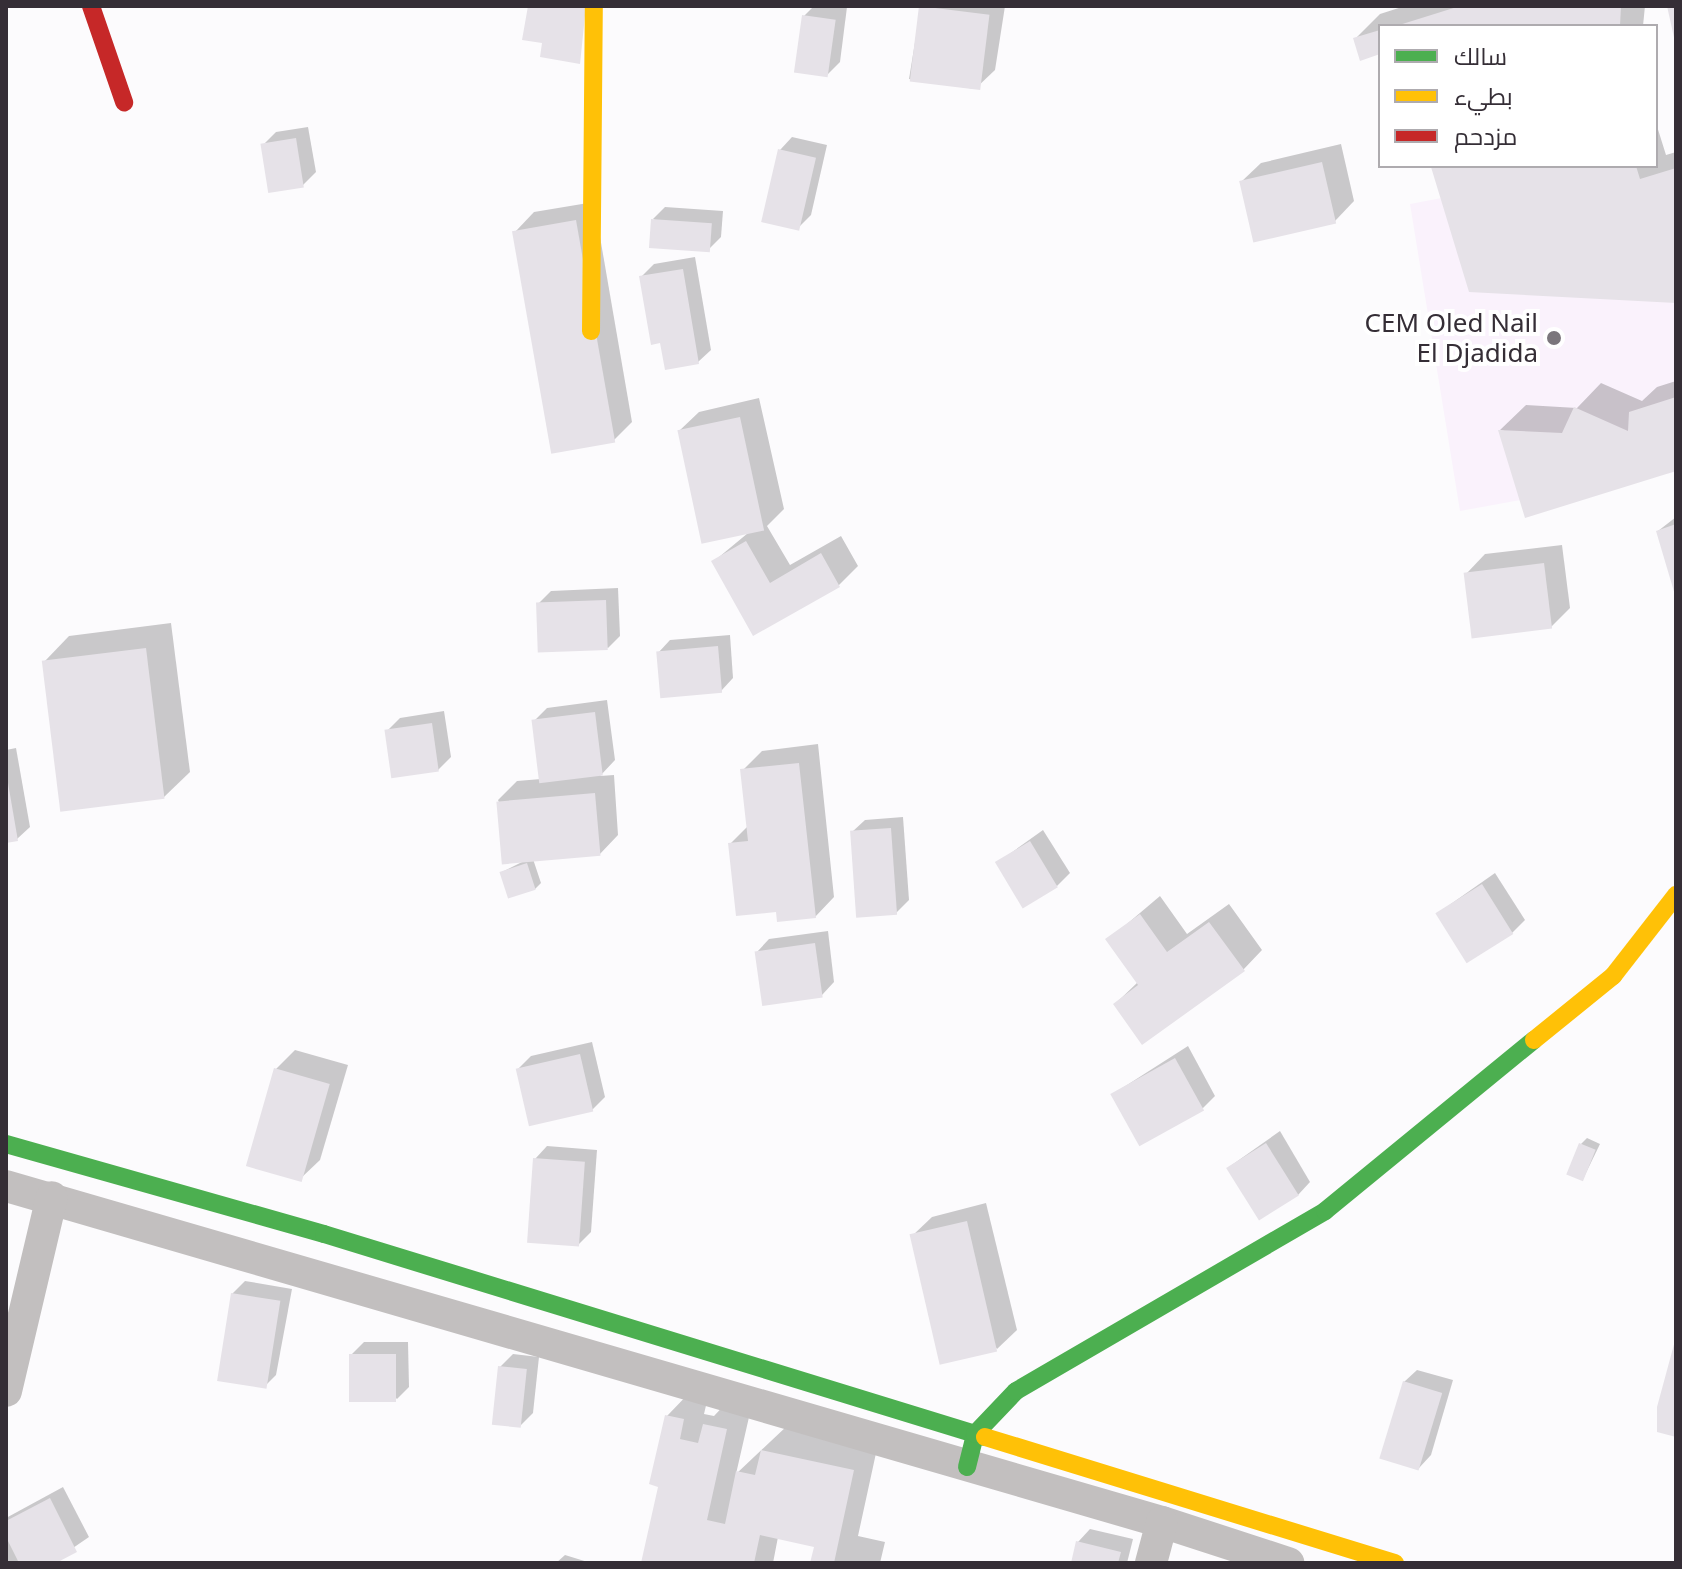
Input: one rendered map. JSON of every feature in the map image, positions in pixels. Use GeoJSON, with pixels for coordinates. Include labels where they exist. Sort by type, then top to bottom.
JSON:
{"type":"FeatureCollection","features":[{"type":"Feature","properties":{"kind":"street"},"geometry":{"type":"LineString","coordinates":[[91,6],[124,102]]}},
{"type":"Feature","properties":{"kind":"street"},"geometry":{"type":"LineString","coordinates":[[591,331],[594,6]]}},
{"type":"Feature","properties":{"kind":"street"},"geometry":{"type":"LineString","coordinates":[[967,1467],[975,1434],[1016,1391],[1325,1211],[1613,976],[1676,895]]}},
{"type":"Feature","properties":{"kind":"street"},"geometry":{"type":"LineString","coordinates":[[6,1144],[324,1234],[1395,1563]]}},
{"type":"Feature","properties":{"kind":"street"},"geometry":{"type":"LineString","coordinates":[[6,1186],[1162,1522],[1288,1563]]}},
{"type":"Feature","properties":{"kind":"street"},"geometry":{"type":"LineString","coordinates":[[6,1391],[52,1197]]}},
{"type":"Feature","properties":{"kind":"street"},"geometry":{"type":"LineString","coordinates":[[1151,1563],[1162,1522]]}},
{"type":"Feature","properties":{"kind":"shaded area","name":"CEM Oled Nail El Djadida"},"geometry":{"type":"Polygon","coordinates":[[[1599,168],[1620,168],[1642,187],[1676,180],[1676,472],[1460,511],[1410,204],[1599,168]]]}},
{"type":"Feature","properties":{"kind":"building"},"geometry":{"type":"Polygon","coordinates":[[[528,6],[586,6],[580,64],[540,57],[542,43],[522,40],[528,6]]]}},
{"type":"Feature","properties":{"kind":"building"},"geometry":{"type":"Polygon","coordinates":[[[919,6],[989,15],[980,90],[910,81],[919,6]]]}},
{"type":"Feature","properties":{"kind":"building"},"geometry":{"type":"Polygon","coordinates":[[[1460,6],[1621,6],[1620,24],[1402,24],[1460,6]]]}},
{"type":"Feature","properties":{"kind":"building"},"geometry":{"type":"Polygon","coordinates":[[[1667,6],[1676,6],[1676,42],[1675,42],[1667,6]]]}},
{"type":"Feature","properties":{"kind":"building"},"geometry":{"type":"Polygon","coordinates":[[[802,15],[836,20],[828,77],[794,72],[802,15]]]}},
{"type":"Feature","properties":{"kind":"building"},"geometry":{"type":"Polygon","coordinates":[[[1378,31],[1378,55],[1360,61],[1353,38],[1378,31]]]}},
{"type":"Feature","properties":{"kind":"building"},"geometry":{"type":"Polygon","coordinates":[[[296,138],[304,187],[268,193],[260,144],[296,138]]]}},
{"type":"Feature","properties":{"kind":"building"},"geometry":{"type":"Polygon","coordinates":[[[778,149],[816,158],[799,231],[761,222],[778,149]]]}},
{"type":"Feature","properties":{"kind":"building"},"geometry":{"type":"Polygon","coordinates":[[[1322,162],[1336,223],[1253,243],[1239,181],[1322,162]]]}},
{"type":"Feature","properties":{"kind":"building"},"geometry":{"type":"Polygon","coordinates":[[[1431,168],[1637,168],[1640,179],[1676,168],[1676,303],[1469,292],[1431,168]]]}},
{"type":"Feature","properties":{"kind":"building"},"geometry":{"type":"Polygon","coordinates":[[[651,219],[712,223],[710,252],[649,248],[651,219]]]}},
{"type":"Feature","properties":{"kind":"building"},"geometry":{"type":"Polygon","coordinates":[[[576,220],[615,443],[551,454],[512,231],[576,220]]]}},
{"type":"Feature","properties":{"kind":"building"},"geometry":{"type":"Polygon","coordinates":[[[683,269],[699,364],[665,370],[660,343],[651,345],[639,276],[683,269]]]}},
{"type":"Feature","properties":{"kind":"building"},"geometry":{"type":"Polygon","coordinates":[[[1676,397],[1676,471],[1525,518],[1498,430],[1562,433],[1574,407],[1628,431],[1629,412],[1676,397]]]}},
{"type":"Feature","properties":{"kind":"building"},"geometry":{"type":"Polygon","coordinates":[[[740,417],[764,530],[702,544],[677,430],[740,417]]]}},
{"type":"Feature","properties":{"kind":"building"},"geometry":{"type":"Polygon","coordinates":[[[1676,524],[1676,595],[1675,595],[1656,531],[1676,524]]]}},
{"type":"Feature","properties":{"kind":"building"},"geometry":{"type":"Polygon","coordinates":[[[746,541],[770,583],[821,553],[840,587],[753,636],[711,561],[746,541]]]}},
{"type":"Feature","properties":{"kind":"building"},"geometry":{"type":"Polygon","coordinates":[[[1544,563],[1552,629],[1472,638],[1464,573],[1544,563]]]}},
{"type":"Feature","properties":{"kind":"building"},"geometry":{"type":"Polygon","coordinates":[[[606,600],[608,650],[538,652],[536,602],[606,600]]]}},
{"type":"Feature","properties":{"kind":"building"},"geometry":{"type":"Polygon","coordinates":[[[718,646],[722,693],[660,698],[656,651],[718,646]]]}},
{"type":"Feature","properties":{"kind":"building"},"geometry":{"type":"Polygon","coordinates":[[[146,648],[165,799],[60,812],[42,661],[146,648]]]}},
{"type":"Feature","properties":{"kind":"building"},"geometry":{"type":"Polygon","coordinates":[[[595,712],[603,776],[539,783],[531,720],[595,712]]]}},
{"type":"Feature","properties":{"kind":"building"},"geometry":{"type":"Polygon","coordinates":[[[432,723],[439,772],[391,778],[384,730],[432,723]]]}},
{"type":"Feature","properties":{"kind":"building"},"geometry":{"type":"Polygon","coordinates":[[[799,763],[816,918],[777,922],[776,912],[736,916],[728,843],[748,841],[740,769],[799,763]]]}},
{"type":"Feature","properties":{"kind":"building"},"geometry":{"type":"Polygon","coordinates":[[[6,784],[18,841],[6,843],[6,784]]]}},
{"type":"Feature","properties":{"kind":"building"},"geometry":{"type":"Polygon","coordinates":[[[595,793],[600,856],[502,864],[496,802],[595,793]]]}},
{"type":"Feature","properties":{"kind":"building"},"geometry":{"type":"Polygon","coordinates":[[[891,828],[897,915],[856,918],[850,831],[891,828]]]}},
{"type":"Feature","properties":{"kind":"building"},"geometry":{"type":"Polygon","coordinates":[[[1030,841],[1058,887],[1023,908],[995,862],[1030,841]]]}},
{"type":"Feature","properties":{"kind":"building"},"geometry":{"type":"Polygon","coordinates":[[[527,863],[536,890],[508,899],[499,872],[527,863]]]}},
{"type":"Feature","properties":{"kind":"building"},"geometry":{"type":"Polygon","coordinates":[[[1482,884],[1513,934],[1467,963],[1435,913],[1482,884]]]}},
{"type":"Feature","properties":{"kind":"building"},"geometry":{"type":"Polygon","coordinates":[[[1140,914],[1167,952],[1209,922],[1245,971],[1142,1045],[1113,1004],[1138,985],[1105,939],[1140,914]]]}},
{"type":"Feature","properties":{"kind":"building"},"geometry":{"type":"Polygon","coordinates":[[[815,943],[823,997],[762,1006],[755,951],[815,943]]]}},
{"type":"Feature","properties":{"kind":"building"},"geometry":{"type":"Polygon","coordinates":[[[580,1054],[593,1111],[529,1126],[516,1069],[580,1054]]]}},
{"type":"Feature","properties":{"kind":"building"},"geometry":{"type":"Polygon","coordinates":[[[1175,1058],[1204,1110],[1139,1146],[1110,1094],[1175,1058]]]}},
{"type":"Feature","properties":{"kind":"building"},"geometry":{"type":"Polygon","coordinates":[[[274,1068],[330,1084],[302,1182],[246,1166],[274,1068]]]}},
{"type":"Feature","properties":{"kind":"building"},"geometry":{"type":"Polygon","coordinates":[[[1266,1143],[1299,1196],[1259,1220],[1226,1168],[1266,1143]]]}},
{"type":"Feature","properties":{"kind":"building"},"geometry":{"type":"Polygon","coordinates":[[[1579,1143],[1596,1150],[1583,1181],[1566,1175],[1579,1143]]]}},
{"type":"Feature","properties":{"kind":"building"},"geometry":{"type":"Polygon","coordinates":[[[533,1158],[585,1162],[579,1246],[527,1243],[533,1158]]]}},
{"type":"Feature","properties":{"kind":"building"},"geometry":{"type":"Polygon","coordinates":[[[967,1221],[997,1352],[940,1365],[910,1234],[967,1221]]]}},
{"type":"Feature","properties":{"kind":"building"},"geometry":{"type":"Polygon","coordinates":[[[231,1293],[280,1301],[266,1389],[217,1381],[231,1293]]]}},
{"type":"Feature","properties":{"kind":"building"},"geometry":{"type":"Polygon","coordinates":[[[1676,1337],[1676,1437],[1657,1432],[1657,1407],[1676,1337]]]}},
{"type":"Feature","properties":{"kind":"building"},"geometry":{"type":"Polygon","coordinates":[[[349,1354],[396,1354],[396,1402],[349,1402],[349,1354]]]}},
{"type":"Feature","properties":{"kind":"building"},"geometry":{"type":"Polygon","coordinates":[[[498,1366],[527,1369],[521,1428],[492,1425],[498,1366]]]}},
{"type":"Feature","properties":{"kind":"building"},"geometry":{"type":"Polygon","coordinates":[[[1403,1381],[1442,1393],[1419,1470],[1379,1458],[1403,1381]]]}},
{"type":"Feature","properties":{"kind":"building"},"geometry":{"type":"Polygon","coordinates":[[[665,1415],[684,1419],[680,1439],[698,1443],[703,1424],[727,1429],[707,1520],[725,1524],[736,1471],[755,1475],[761,1450],[854,1470],[834,1563],[810,1563],[814,1547],[760,1535],[754,1563],[641,1563],[658,1487],[649,1484],[665,1415]]]}},
{"type":"Feature","properties":{"kind":"building"},"geometry":{"type":"Polygon","coordinates":[[[50,1498],[77,1552],[56,1563],[19,1563],[6,1537],[6,1521],[50,1498]]]}},
{"type":"Feature","properties":{"kind":"building"},"geometry":{"type":"Polygon","coordinates":[[[1076,1541],[1121,1552],[1118,1563],[1071,1563],[1076,1541]]]}},
{"type":"Feature","properties":{"kind":"traffic: fast"},"geometry":{"type":"LineString","coordinates":[[967,1467],[975,1434],[1016,1391],[1325,1211],[1534,1040]]}},
{"type":"Feature","properties":{"kind":"traffic: fast"},"geometry":{"type":"LineString","coordinates":[[6,1144],[324,1234],[985,1437]]}},
{"type":"Feature","properties":{"kind":"traffic: slow"},"geometry":{"type":"LineString","coordinates":[[591,331],[594,6]]}},
{"type":"Feature","properties":{"kind":"traffic: slow"},"geometry":{"type":"LineString","coordinates":[[1534,1040],[1613,976],[1676,895]]}},
{"type":"Feature","properties":{"kind":"traffic: slow"},"geometry":{"type":"LineString","coordinates":[[985,1437],[1395,1563]]}},
{"type":"Feature","properties":{"kind":"traffic: jam"},"geometry":{"type":"LineString","coordinates":[[91,6],[124,102]]}},
{"type":"Feature","properties":{"kind":"place","name":"CEM Oled Nail El Djadida"},"geometry":{"type":"Point","coordinates":[1554,338]}}]}
